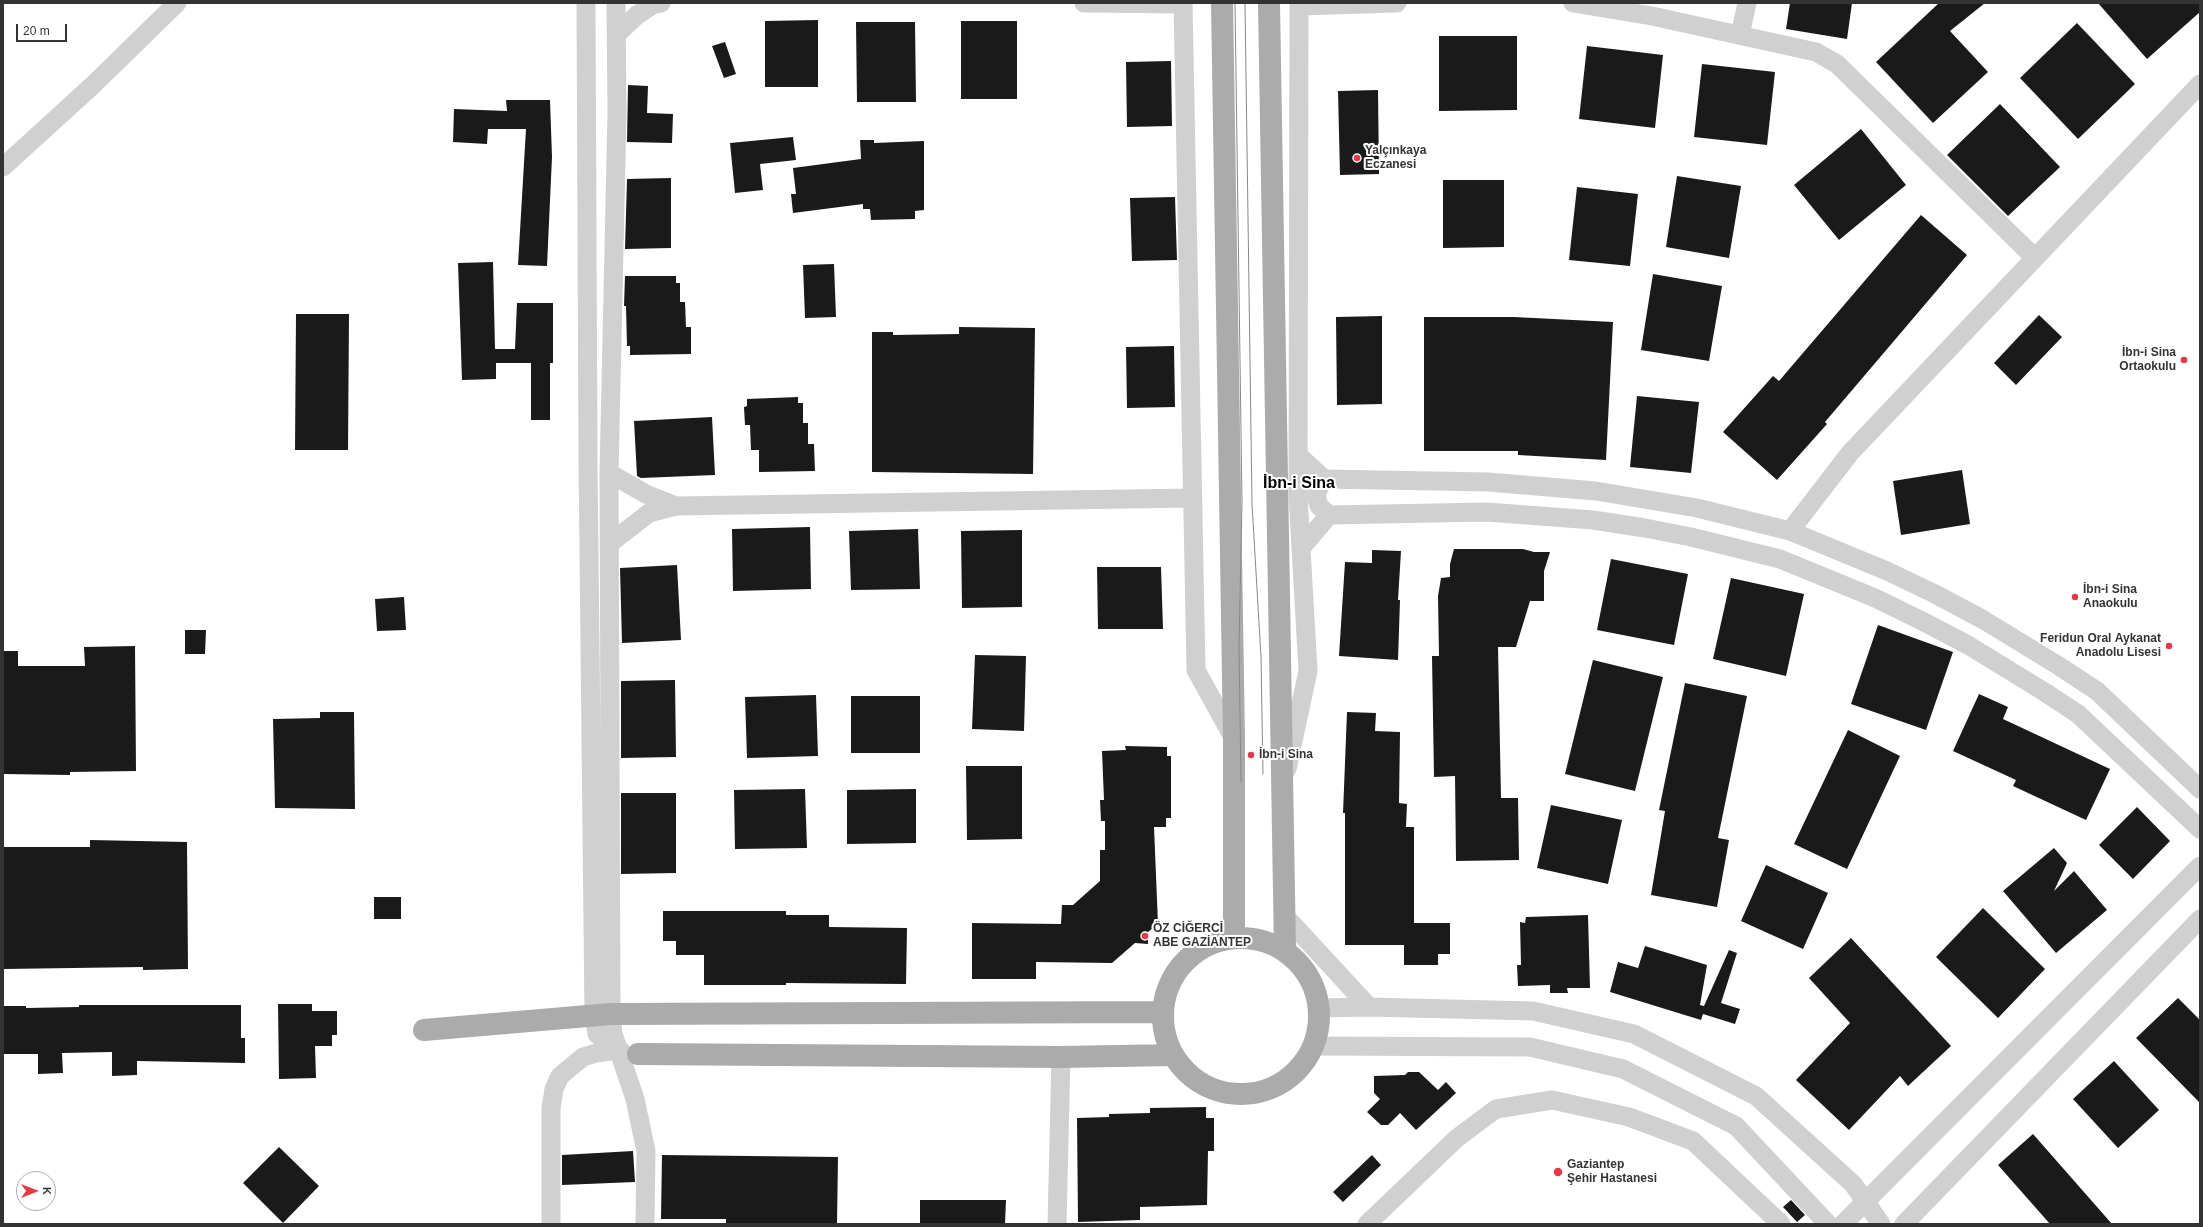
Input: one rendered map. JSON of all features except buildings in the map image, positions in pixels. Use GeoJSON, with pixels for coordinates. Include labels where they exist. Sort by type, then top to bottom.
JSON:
{"type":"FeatureCollection","features":[{"type":"Feature","properties":{"kind":"main road"},"geometry":{"type":"LineString","coordinates":[[1222,3],[1234,739],[1234,938]]}},
{"type":"Feature","properties":{"kind":"main road"},"geometry":{"type":"LineString","coordinates":[[1270,3],[1281,796],[1285,951]]}},
{"type":"Feature","properties":{"kind":"main road"},"geometry":{"type":"LineString","coordinates":[[1234,938],[1266,942],[1285,951],[1303,968],[1315,990],[1319,1015],[1316,1040],[1304,1063],[1287,1080],[1264,1092],[1239,1095],[1214,1090],[1191,1078],[1173,1055],[1164,1033],[1164,1012],[1171,981],[1186,959],[1208,944],[1234,938]]}},
{"type":"Feature","properties":{"kind":"main road"},"geometry":{"type":"LineString","coordinates":[[424,1030],[603,1014],[1164,1012]]}},
{"type":"Feature","properties":{"kind":"main road"},"geometry":{"type":"LineString","coordinates":[[627,1052],[1061,1057],[1173,1055]]}},
{"type":"Feature","properties":{"kind":"street"},"geometry":{"type":"LineString","coordinates":[[3,167],[94,86],[177,3]]}},
{"type":"Feature","properties":{"kind":"street"},"geometry":{"type":"LineString","coordinates":[[586,3],[588,461],[603,1014]]}},
{"type":"Feature","properties":{"kind":"street"},"geometry":{"type":"LineString","coordinates":[[616,3],[618,34],[609,473],[603,1014],[598,1034],[627,1052],[646,1151],[645,1224]]}},
{"type":"Feature","properties":{"kind":"street"},"geometry":{"type":"LineString","coordinates":[[618,34],[637,15],[654,4],[661,3]]}},
{"type":"Feature","properties":{"kind":"street"},"geometry":{"type":"LineString","coordinates":[[1084,3],[1183,4],[1196,670],[1234,739]]}},
{"type":"Feature","properties":{"kind":"street"},"geometry":{"type":"LineString","coordinates":[[1281,796],[1308,672],[1301,548],[1298,455],[1299,5],[1397,3]]}},
{"type":"Feature","properties":{"kind":"street"},"geometry":{"type":"LineString","coordinates":[[1573,3],[1652,16],[1816,52],[1836,64],[2035,258]]}},
{"type":"Feature","properties":{"kind":"street"},"geometry":{"type":"LineString","coordinates":[[1740,35],[1747,3]]}},
{"type":"Feature","properties":{"kind":"street"},"geometry":{"type":"LineString","coordinates":[[1790,531],[1850,454],[2200,84]]}},
{"type":"Feature","properties":{"kind":"street"},"geometry":{"type":"LineString","coordinates":[[1298,455],[1324,479],[1488,482],[1596,491],[1697,508],[1790,531],[1846,553],[1935,594],[1982,619],[2059,666],[2097,691],[2200,789]]}},
{"type":"Feature","properties":{"kind":"street"},"geometry":{"type":"LineString","coordinates":[[609,473],[646,494],[676,506]]}},
{"type":"Feature","properties":{"kind":"street"},"geometry":{"type":"LineString","coordinates":[[1324,479],[1317,492],[1317,499],[1319,506],[1329,515],[1487,512],[1548,516],[1645,528],[1691,537],[1780,559],[1834,581],[1915,618],[1968,645],[2043,691],[2078,714],[2200,829]]}},
{"type":"Feature","properties":{"kind":"street"},"geometry":{"type":"LineString","coordinates":[[609,544],[649,513],[676,506],[1192,498]]}},
{"type":"Feature","properties":{"kind":"street"},"geometry":{"type":"LineString","coordinates":[[1301,548],[1329,515]]}},
{"type":"Feature","properties":{"kind":"street"},"geometry":{"type":"LineString","coordinates":[[1843,1224],[2200,866]]}},
{"type":"Feature","properties":{"kind":"street"},"geometry":{"type":"LineString","coordinates":[[1284,915],[1369,1007]]}},
{"type":"Feature","properties":{"kind":"street"},"geometry":{"type":"LineString","coordinates":[[1904,1224],[2200,919]]}},
{"type":"Feature","properties":{"kind":"street"},"geometry":{"type":"LineString","coordinates":[[1318,1008],[1369,1007],[1533,1011],[1634,1034],[1756,1096],[1853,1184],[1881,1224]]}},
{"type":"Feature","properties":{"kind":"street"},"geometry":{"type":"LineString","coordinates":[[1313,1046],[1530,1046],[1623,1068],[1736,1126],[1828,1224]]}},
{"type":"Feature","properties":{"kind":"street"},"geometry":{"type":"LineString","coordinates":[[551,1224],[551,1108],[554,1089],[560,1076],[583,1057],[596,1053],[627,1052]]}},
{"type":"Feature","properties":{"kind":"street"},"geometry":{"type":"LineString","coordinates":[[1056,1224],[1061,1057]]}},
{"type":"Feature","properties":{"kind":"street"},"geometry":{"type":"LineString","coordinates":[[1367,1224],[1457,1138],[1496,1109],[1552,1100],[1629,1117],[1694,1141],[1781,1224]]}},
{"type":"Feature","properties":{"kind":"tram line"},"geometry":{"type":"LineString","coordinates":[[1235,3],[1242,502],[1239,646],[1241,782]]}},
{"type":"Feature","properties":{"kind":"tram line"},"geometry":{"type":"LineString","coordinates":[[1245,3],[1252,504],[1261,657],[1263,774]]}},
{"type":"Feature","properties":{"kind":"place","name":"Yalçınkaya Eczanesi"},"geometry":{"type":"Point","coordinates":[1357,158]}},
{"type":"Feature","properties":{"kind":"place","name":"İbn-i Sina Ortaokulu"},"geometry":{"type":"Point","coordinates":[2184,360]}},
{"type":"Feature","properties":{"kind":"place","name":"İbn-i Sina Anaokulu"},"geometry":{"type":"Point","coordinates":[2075,597]}},
{"type":"Feature","properties":{"kind":"place","name":"Feridun Oral Aykanat Anadolu Lisesi"},"geometry":{"type":"Point","coordinates":[2169,646]}},
{"type":"Feature","properties":{"kind":"place","name":"İbn-i Sina"},"geometry":{"type":"Point","coordinates":[1251,755]}},
{"type":"Feature","properties":{"kind":"place","name":"ÖZ CİĞERCİ ABE GAZİANTEP"},"geometry":{"type":"Point","coordinates":[1145,936]}},
{"type":"Feature","properties":{"kind":"place","name":"Gaziantep Şehir Hastanesi"},"geometry":{"type":"Point","coordinates":[1558,1172]}},
{"type":"Feature","properties":{"kind":"district","name":"İbn-i Sina"},"geometry":{"type":"Point","coordinates":[1299,484]}}]}
